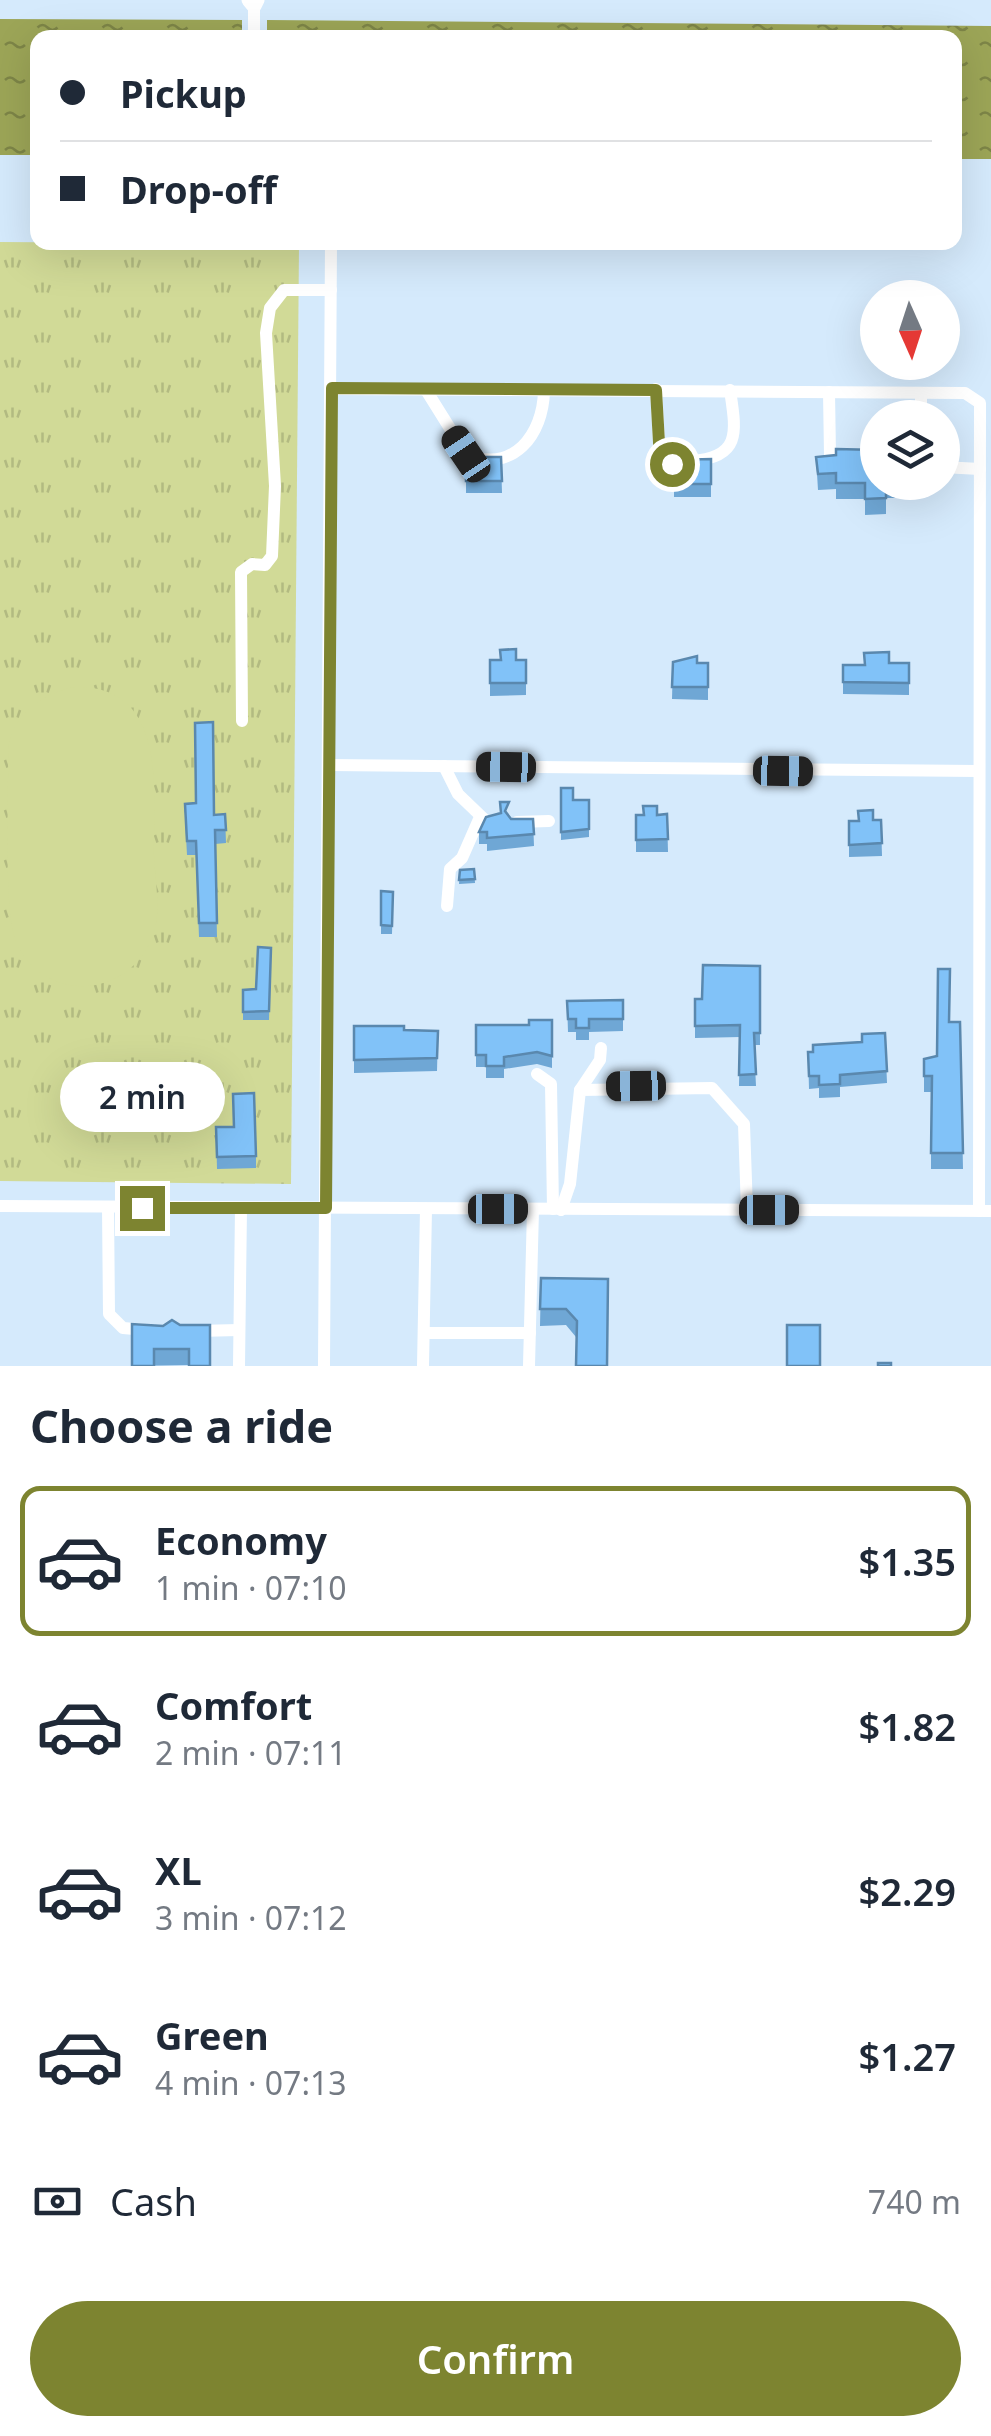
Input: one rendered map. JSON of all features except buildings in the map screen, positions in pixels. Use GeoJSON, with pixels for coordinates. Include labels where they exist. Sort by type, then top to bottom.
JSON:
{"type":"FeatureCollection","features":[{"type":"Feature","properties":{"kind":"street"},"geometry":{"type":"LineString","coordinates":[[324,1366],[332,250]]}},
{"type":"Feature","properties":{"kind":"street"},"geometry":{"type":"LineString","coordinates":[[242,721],[241,572],[252,564],[265,564],[272,556],[274,486],[266,333],[270,308],[284,290],[331,290]]}},
{"type":"Feature","properties":{"kind":"street"},"geometry":{"type":"LineString","coordinates":[[0,1206],[985,1211],[978,772],[985,560],[980,403],[965,393],[332,388]]}},
{"type":"Feature","properties":{"kind":"street"},"geometry":{"type":"LineString","coordinates":[[426,390],[466,454],[499,460],[512,457],[535,434],[544,391]]}},
{"type":"Feature","properties":{"kind":"street"},"geometry":{"type":"LineString","coordinates":[[656,390],[657,449],[660,460],[672,464],[718,458],[730,448],[730,390]]}},
{"type":"Feature","properties":{"kind":"street"},"geometry":{"type":"LineString","coordinates":[[829,392],[830,455],[860,456]]}},
{"type":"Feature","properties":{"kind":"street"},"geometry":{"type":"LineString","coordinates":[[921,393],[921,400]]}},
{"type":"Feature","properties":{"kind":"street"},"geometry":{"type":"LineString","coordinates":[[960,468],[980,469]]}},
{"type":"Feature","properties":{"kind":"street"},"geometry":{"type":"LineString","coordinates":[[329,765],[978,772]]}},
{"type":"Feature","properties":{"kind":"street"},"geometry":{"type":"LineString","coordinates":[[444,766],[458,794],[486,819],[462,858],[450,869],[447,906]]}},
{"type":"Feature","properties":{"kind":"street"},"geometry":{"type":"LineString","coordinates":[[515,822],[549,821]]}},
{"type":"Feature","properties":{"kind":"street"},"geometry":{"type":"LineString","coordinates":[[557,1210],[570,1184],[580,1090],[600,1060],[600,1048]]}},
{"type":"Feature","properties":{"kind":"street"},"geometry":{"type":"LineString","coordinates":[[537,1074],[551,1084],[557,1210]]}},
{"type":"Feature","properties":{"kind":"street"},"geometry":{"type":"LineString","coordinates":[[580,1090],[712,1088],[744,1124],[747,1210]]}},
{"type":"Feature","properties":{"kind":"street"},"geometry":{"type":"LineString","coordinates":[[108,1207],[109,1314],[122,1328],[164,1331]]}},
{"type":"Feature","properties":{"kind":"street"},"geometry":{"type":"LineString","coordinates":[[239,1366],[241,1208]]}},
{"type":"Feature","properties":{"kind":"street"},"geometry":{"type":"LineString","coordinates":[[423,1366],[426,1209]]}},
{"type":"Feature","properties":{"kind":"street"},"geometry":{"type":"LineString","coordinates":[[529,1366],[533,1209]]}},
{"type":"Feature","properties":{"kind":"street"},"geometry":{"type":"LineString","coordinates":[[181,1332],[239,1330]]}},
{"type":"Feature","properties":{"kind":"street"},"geometry":{"type":"LineString","coordinates":[[425,1333],[530,1333]]}},
{"type":"Feature","properties":{"kind":"green space"},"geometry":{"type":"Polygon","coordinates":[[[0,242],[30,242],[30,250],[299,250],[291,1184],[0,1181],[0,242]]]}},
{"type":"Feature","properties":{"kind":"green space"},"geometry":{"type":"Polygon","coordinates":[[[75,687],[105,691],[127,704],[141,723],[153,774],[155,929],[142,956],[127,971],[88,986],[55,981],[28,961],[16,941],[9,905],[10,738],[30,708],[75,687]]]}},
{"type":"Feature","properties":{"kind":"water"},"geometry":{"type":"Polygon","coordinates":[[[0,19],[242,20],[242,30],[30,30],[30,155],[0,155],[0,19]]]}},
{"type":"Feature","properties":{"kind":"water"},"geometry":{"type":"Polygon","coordinates":[[[267,20],[991,26],[991,159],[962,159],[962,30],[267,30],[267,20]]]}},
{"type":"Feature","properties":{"kind":"route"},"geometry":{"type":"LineString","coordinates":[[142,1208],[326,1208],[332,388],[656,390],[657,449],[660,460],[672,464]]}}]}
